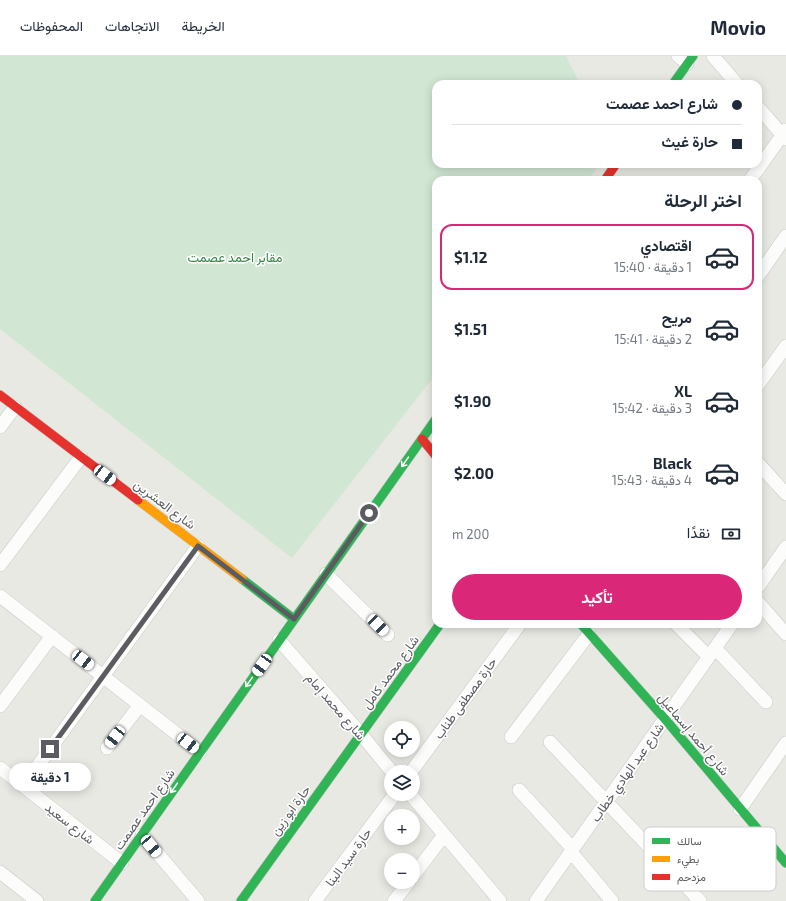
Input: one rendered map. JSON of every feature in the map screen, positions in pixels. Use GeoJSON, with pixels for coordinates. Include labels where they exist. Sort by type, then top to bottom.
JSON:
{"type":"FeatureCollection","features":[{"type":"Feature","properties":{"kind":"main road"},"geometry":{"type":"LineString","coordinates":[[675,80],[686,59]]}},
{"type":"Feature","properties":{"kind":"main road","name":"شارع العشرين"},"geometry":{"type":"LineString","coordinates":[[0,395],[294,619]]}},
{"type":"Feature","properties":{"kind":"main road","name":"شارع احمد عصمت"},"geometry":{"type":"LineString","coordinates":[[95,901],[432,425]]}},
{"type":"Feature","properties":{"kind":"main road"},"geometry":{"type":"LineString","coordinates":[[422,439],[432,451]]}},
{"type":"Feature","properties":{"kind":"main road","name":"شارع محمد كامل"},"geometry":{"type":"LineString","coordinates":[[361,734],[437,628]]}},
{"type":"Feature","properties":{"kind":"main road","name":"شارع أحمد إسماعيل"},"geometry":{"type":"LineString","coordinates":[[585,628],[756,827]]}},
{"type":"Feature","properties":{"kind":"main road","name":"حارة ابو زين"},"geometry":{"type":"LineString","coordinates":[[241,901],[361,734]]}},
{"type":"Feature","properties":{"kind":"main road","name":"شارع أحمد إسماعيل"},"geometry":{"type":"LineString","coordinates":[[776,850],[786,862]]}},
{"type":"Feature","properties":{"kind":"street"},"geometry":{"type":"LineString","coordinates":[[713,56],[734,80]]}},
{"type":"Feature","properties":{"kind":"street"},"geometry":{"type":"LineString","coordinates":[[762,112],[785,135],[762,165]]}},
{"type":"Feature","properties":{"kind":"street"},"geometry":{"type":"LineString","coordinates":[[753,176],[759,168]]}},
{"type":"Feature","properties":{"kind":"street"},"geometry":{"type":"LineString","coordinates":[[762,270],[786,236]]}},
{"type":"Feature","properties":{"kind":"street"},"geometry":{"type":"LineString","coordinates":[[762,379],[786,346]]}},
{"type":"Feature","properties":{"kind":"street"},"geometry":{"type":"LineString","coordinates":[[0,427],[15,407]]}},
{"type":"Feature","properties":{"kind":"street"},"geometry":{"type":"LineString","coordinates":[[0,565],[81,457]]}},
{"type":"Feature","properties":{"kind":"street"},"geometry":{"type":"LineString","coordinates":[[762,467],[786,494]]}},
{"type":"Feature","properties":{"kind":"street"},"geometry":{"type":"LineString","coordinates":[[23,786],[198,546]]}},
{"type":"Feature","properties":{"kind":"street"},"geometry":{"type":"LineString","coordinates":[[762,581],[786,547]]}},
{"type":"Feature","properties":{"kind":"street"},"geometry":{"type":"LineString","coordinates":[[326,574],[388,635]]}},
{"type":"Feature","properties":{"kind":"street"},"geometry":{"type":"LineString","coordinates":[[0,596],[200,752]]}},
{"type":"Feature","properties":{"kind":"street"},"geometry":{"type":"LineString","coordinates":[[762,607],[786,634]]}},
{"type":"Feature","properties":{"kind":"street","name":"حارة مصطفى طناب"},"geometry":{"type":"LineString","coordinates":[[416,765],[517,628]]}},
{"type":"Feature","properties":{"kind":"street"},"geometry":{"type":"LineString","coordinates":[[511,737],[583,628]]}},
{"type":"Feature","properties":{"kind":"street"},"geometry":{"type":"LineString","coordinates":[[681,628],[712,653],[766,702]]}},
{"type":"Feature","properties":{"kind":"street","name":"شارع عبد الهادي خطاب"},"geometry":{"type":"LineString","coordinates":[[536,901],[729,628]]}},
{"type":"Feature","properties":{"kind":"street"},"geometry":{"type":"LineString","coordinates":[[0,706],[52,636]]}},
{"type":"Feature","properties":{"kind":"street","name":"شارع محمد إمام"},"geometry":{"type":"LineString","coordinates":[[279,640],[386,765]]}},
{"type":"Feature","properties":{"kind":"street"},"geometry":{"type":"LineString","coordinates":[[107,748],[140,705]]}},
{"type":"Feature","properties":{"kind":"street"},"geometry":{"type":"LineString","coordinates":[[550,742],[644,841]]}},
{"type":"Feature","properties":{"kind":"street"},"geometry":{"type":"LineString","coordinates":[[740,809],[785,746]]}},
{"type":"Feature","properties":{"kind":"street","name":"شارع سعيد"},"geometry":{"type":"LineString","coordinates":[[0,768],[122,863]]}},
{"type":"Feature","properties":{"kind":"street"},"geometry":{"type":"LineString","coordinates":[[519,790],[572,851],[612,901]]}},
{"type":"Feature","properties":{"kind":"street","name":"حارة سيد البنا"},"geometry":{"type":"LineString","coordinates":[[316,901],[390,801]]}},
{"type":"Feature","properties":{"kind":"street"},"geometry":{"type":"LineString","coordinates":[[416,801],[500,901]]}},
{"type":"Feature","properties":{"kind":"street"},"geometry":{"type":"LineString","coordinates":[[142,835],[198,901]]}},
{"type":"Feature","properties":{"kind":"street"},"geometry":{"type":"LineString","coordinates":[[420,867],[444,835]]}},
{"type":"Feature","properties":{"kind":"street"},"geometry":{"type":"LineString","coordinates":[[0,872],[37,901]]}},
{"type":"Feature","properties":{"kind":"street"},"geometry":{"type":"LineString","coordinates":[[394,901],[403,889]]}},
{"type":"Feature","properties":{"kind":"street"},"geometry":{"type":"LineString","coordinates":[[691,891],[700,901]]}},
{"type":"Feature","properties":{"kind":"green space","name":"مقابر احمد عصمت"},"geometry":{"type":"Polygon","coordinates":[[[0,56],[566,56],[578,80],[432,80],[432,168],[597,168],[591,176],[432,176],[432,379],[292,558],[0,329],[0,56]]]}},
{"type":"Feature","properties":{"kind":"traffic: fast"},"geometry":{"type":"LineString","coordinates":[[676,80],[693,56]]}},
{"type":"Feature","properties":{"kind":"traffic: fast"},"geometry":{"type":"LineString","coordinates":[[95,901],[432,425]]}},
{"type":"Feature","properties":{"kind":"traffic: fast"},"geometry":{"type":"LineString","coordinates":[[242,579],[294,619]]}},
{"type":"Feature","properties":{"kind":"traffic: fast"},"geometry":{"type":"LineString","coordinates":[[241,901],[437,628]]}},
{"type":"Feature","properties":{"kind":"traffic: fast"},"geometry":{"type":"LineString","coordinates":[[585,628],[665,719],[756,827]]}},
{"type":"Feature","properties":{"kind":"traffic: fast"},"geometry":{"type":"LineString","coordinates":[[776,851],[786,863]]}},
{"type":"Feature","properties":{"kind":"traffic: slow"},"geometry":{"type":"LineString","coordinates":[[138,500],[242,579]]}},
{"type":"Feature","properties":{"kind":"traffic: jam"},"geometry":{"type":"LineString","coordinates":[[608,176],[613,168]]}},
{"type":"Feature","properties":{"kind":"traffic: jam"},"geometry":{"type":"LineString","coordinates":[[0,395],[138,500]]}},
{"type":"Feature","properties":{"kind":"traffic: jam"},"geometry":{"type":"LineString","coordinates":[[422,439],[432,451]]}},
{"type":"Feature","properties":{"kind":"route"},"geometry":{"type":"LineString","coordinates":[[50,749],[198,546],[294,619],[369,513]]}}]}
